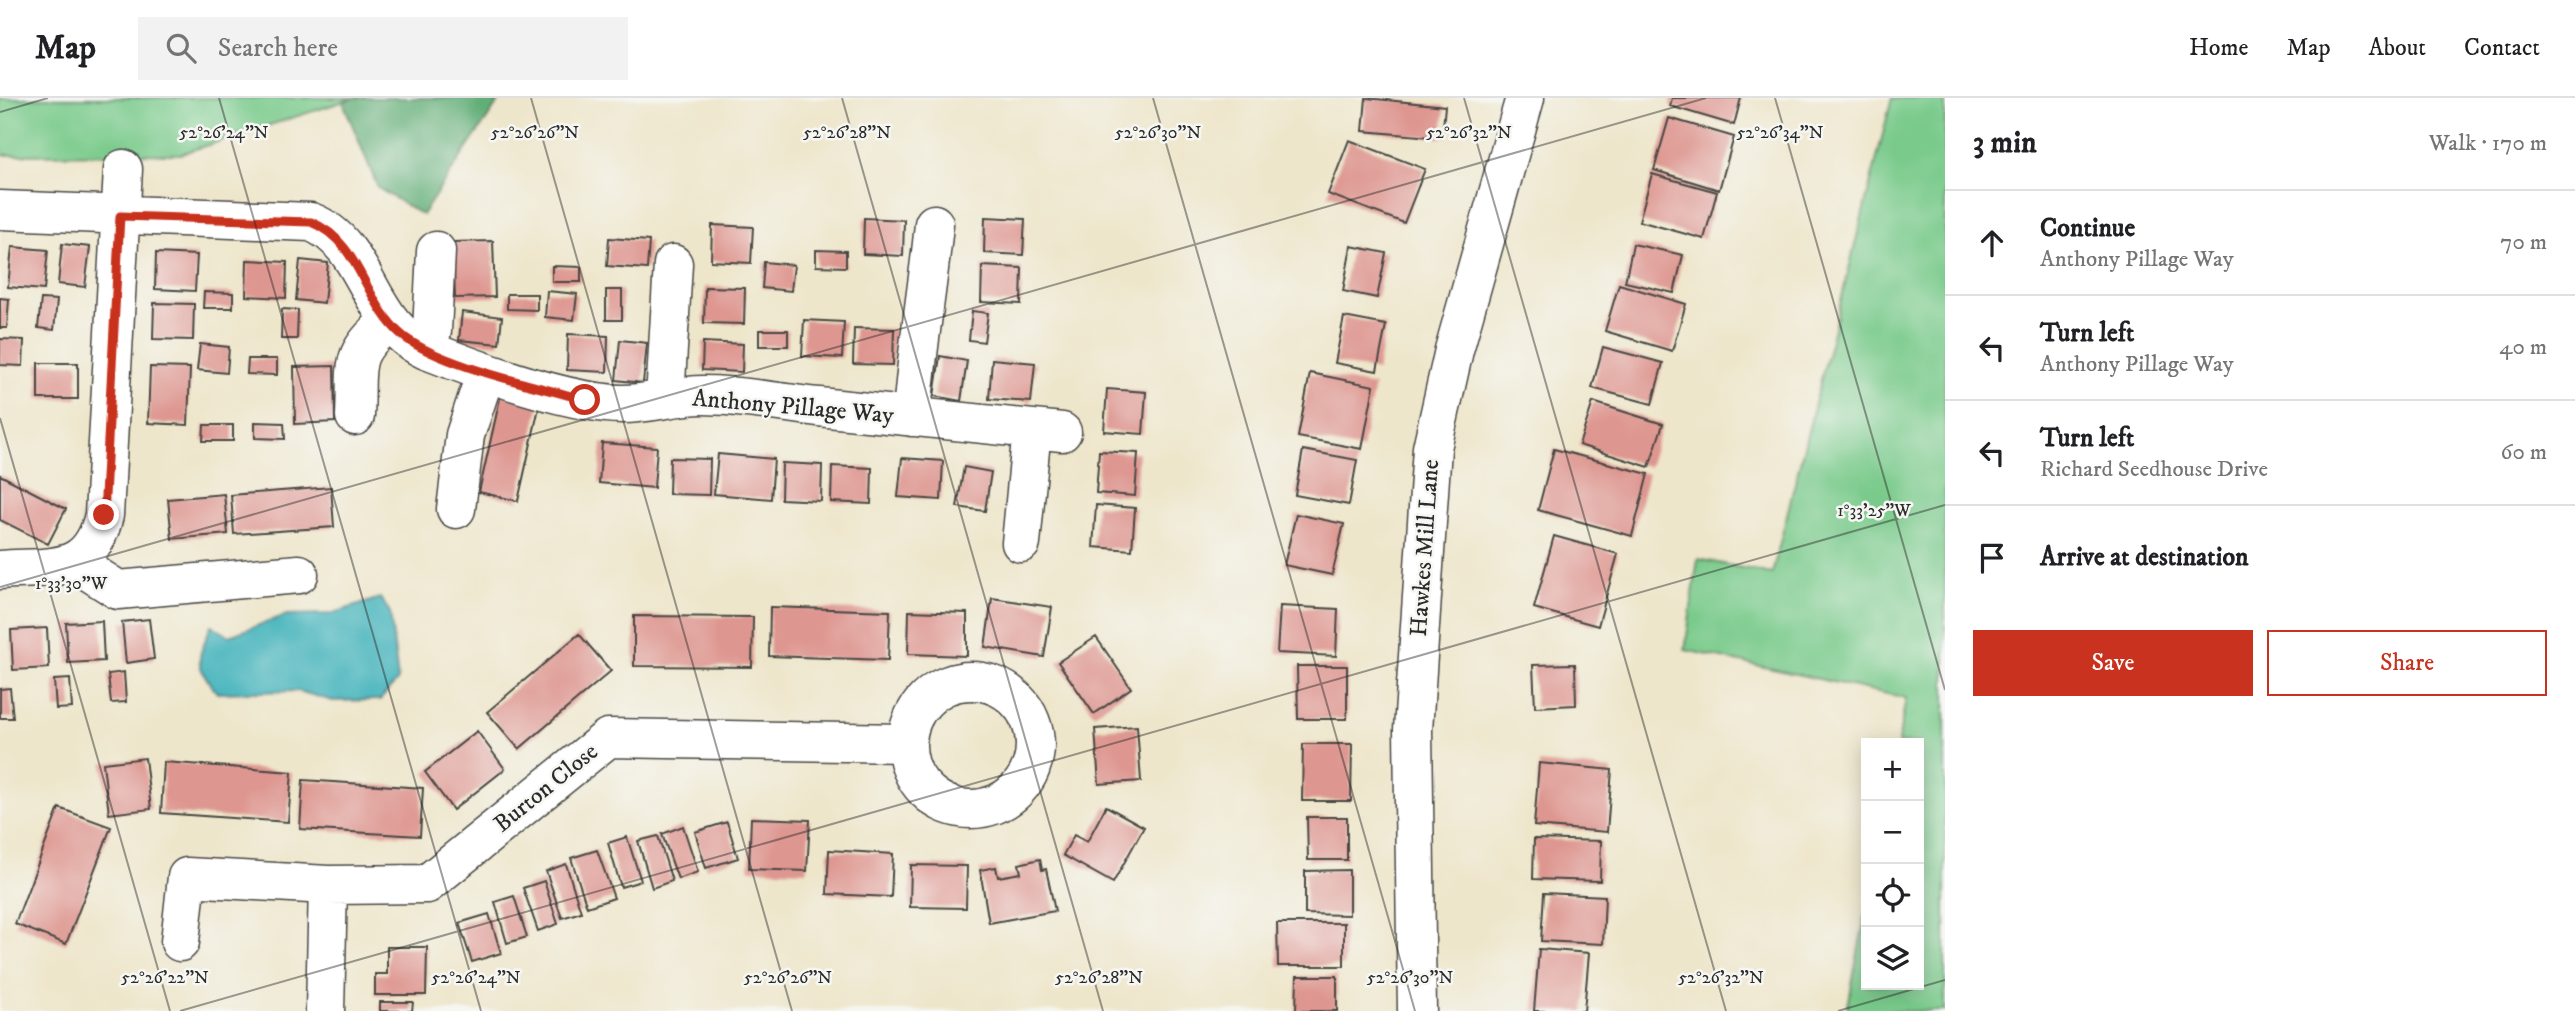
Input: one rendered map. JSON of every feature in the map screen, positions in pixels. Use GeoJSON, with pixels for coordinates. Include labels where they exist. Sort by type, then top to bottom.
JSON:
{"type":"FeatureCollection","features":[{"type":"Feature","properties":{"kind":"street","name":"Hawkes Mill Lane"},"geometry":{"type":"LineString","coordinates":[[1416,1011],[1413,730],[1432,449],[1454,351],[1525,98]]}},
{"type":"Feature","properties":{"kind":"street"},"geometry":{"type":"LineString","coordinates":[[0,570],[74,562],[94,545],[104,515],[123,169]]}},
{"type":"Feature","properties":{"kind":"street","name":"Anthony Pillage Way"},"geometry":{"type":"LineString","coordinates":[[0,210],[311,222],[329,229],[341,242],[388,322],[404,337],[426,350],[486,372],[585,400],[624,404],[702,395],[1047,431],[1021,543]]}},
{"type":"Feature","properties":{"kind":"street"},"geometry":{"type":"LineString","coordinates":[[912,417],[916,358],[926,308],[934,224]]}},
{"type":"Feature","properties":{"kind":"street"},"geometry":{"type":"LineString","coordinates":[[426,350],[432,331],[436,251]]}},
{"type":"Feature","properties":{"kind":"street"},"geometry":{"type":"LineString","coordinates":[[665,399],[673,264]]}},
{"type":"Feature","properties":{"kind":"street"},"geometry":{"type":"LineString","coordinates":[[355,416],[356,361],[360,349],[388,322]]}},
{"type":"Feature","properties":{"kind":"street"},"geometry":{"type":"LineString","coordinates":[[456,509],[466,435],[486,372]]}},
{"type":"Feature","properties":{"kind":"street"},"geometry":{"type":"LineString","coordinates":[[74,562],[118,590],[299,574]]}},
{"type":"Feature","properties":{"kind":"street","name":"Burton Close"},"geometry":{"type":"LineString","coordinates":[[180,942],[187,877],[328,885],[427,884],[608,738],[906,743]]}},
{"type":"Feature","properties":{"kind":"street"},"geometry":{"type":"LineString","coordinates":[[325,1011],[328,885]]}},
{"type":"Feature","properties":{"kind":"green space"},"geometry":{"type":"Polygon","coordinates":[[[0,98],[354,98],[180,154],[0,155],[0,98]]]}},
{"type":"Feature","properties":{"kind":"green space"},"geometry":{"type":"Polygon","coordinates":[[[354,98],[501,98],[422,215],[378,188],[343,102],[354,98]]]}},
{"type":"Feature","properties":{"kind":"green space"},"geometry":{"type":"Polygon","coordinates":[[[1892,98],[1945,98],[1945,1011],[1847,1011],[1861,937],[1861,990],[1924,990],[1924,738],[1899,738],[1906,698],[1685,650],[1698,559],[1772,574],[1892,98]]]}},
{"type":"Feature","properties":{"kind":"water"},"geometry":{"type":"Polygon","coordinates":[[[380,598],[390,612],[398,680],[380,700],[333,701],[298,691],[217,693],[201,667],[201,654],[211,625],[229,636],[286,615],[331,614],[380,598]]]}},
{"type":"Feature","properties":{"kind":"building"},"geometry":{"type":"Polygon","coordinates":[[[1366,98],[1445,106],[1442,138],[1363,131],[1366,98]]]}},
{"type":"Feature","properties":{"kind":"building"},"geometry":{"type":"Polygon","coordinates":[[[1672,98],[1741,98],[1734,125],[1670,106],[1672,98]]]}},
{"type":"Feature","properties":{"kind":"building"},"geometry":{"type":"Polygon","coordinates":[[[1669,118],[1734,137],[1719,190],[1654,170],[1669,118]]]}},
{"type":"Feature","properties":{"kind":"building"},"geometry":{"type":"Polygon","coordinates":[[[1349,140],[1425,169],[1404,223],[1328,194],[1349,140]]]}},
{"type":"Feature","properties":{"kind":"building"},"geometry":{"type":"Polygon","coordinates":[[[1652,174],[1717,192],[1704,239],[1639,221],[1652,174]]]}},
{"type":"Feature","properties":{"kind":"building"},"geometry":{"type":"Polygon","coordinates":[[[985,217],[1025,219],[1023,255],[984,253],[985,217]]]}},
{"type":"Feature","properties":{"kind":"building"},"geometry":{"type":"Polygon","coordinates":[[[864,218],[904,220],[903,256],[863,254],[864,218]]]}},
{"type":"Feature","properties":{"kind":"building"},"geometry":{"type":"Polygon","coordinates":[[[712,225],[753,227],[751,263],[711,261],[712,225]]]}},
{"type":"Feature","properties":{"kind":"building"},"geometry":{"type":"Polygon","coordinates":[[[609,238],[649,241],[647,269],[607,266],[609,238]]]}},
{"type":"Feature","properties":{"kind":"building"},"geometry":{"type":"Polygon","coordinates":[[[493,241],[495,297],[455,298],[453,242],[493,241]]]}},
{"type":"Feature","properties":{"kind":"building"},"geometry":{"type":"Polygon","coordinates":[[[62,244],[90,247],[85,287],[58,284],[62,244]]]}},
{"type":"Feature","properties":{"kind":"building"},"geometry":{"type":"Polygon","coordinates":[[[1633,244],[1683,255],[1674,293],[1625,282],[1633,244]]]}},
{"type":"Feature","properties":{"kind":"building"},"geometry":{"type":"Polygon","coordinates":[[[1351,246],[1386,253],[1377,298],[1343,291],[1351,246]]]}},
{"type":"Feature","properties":{"kind":"building"},"geometry":{"type":"Polygon","coordinates":[[[12,247],[48,250],[44,290],[8,287],[12,247]]]}},
{"type":"Feature","properties":{"kind":"building"},"geometry":{"type":"Polygon","coordinates":[[[816,250],[846,251],[846,267],[816,266],[816,250]]]}},
{"type":"Feature","properties":{"kind":"building"},"geometry":{"type":"Polygon","coordinates":[[[156,253],[197,255],[195,291],[155,289],[156,253]]]}},
{"type":"Feature","properties":{"kind":"building"},"geometry":{"type":"Polygon","coordinates":[[[247,260],[287,262],[286,298],[246,296],[247,260]]]}},
{"type":"Feature","properties":{"kind":"building"},"geometry":{"type":"Polygon","coordinates":[[[300,260],[328,263],[324,303],[296,300],[300,260]]]}},
{"type":"Feature","properties":{"kind":"building"},"geometry":{"type":"Polygon","coordinates":[[[764,262],[794,265],[791,291],[762,288],[764,262]]]}},
{"type":"Feature","properties":{"kind":"building"},"geometry":{"type":"Polygon","coordinates":[[[552,266],[581,267],[581,282],[552,282],[552,266]]]}},
{"type":"Feature","properties":{"kind":"building"},"geometry":{"type":"Polygon","coordinates":[[[982,266],[1022,268],[1021,304],[981,302],[982,266]]]}},
{"type":"Feature","properties":{"kind":"building"},"geometry":{"type":"Polygon","coordinates":[[[1619,284],[1686,304],[1672,351],[1605,331],[1619,284]]]}},
{"type":"Feature","properties":{"kind":"building"},"geometry":{"type":"Polygon","coordinates":[[[705,287],[745,288],[744,324],[704,323],[705,287]]]}},
{"type":"Feature","properties":{"kind":"building"},"geometry":{"type":"Polygon","coordinates":[[[606,290],[622,290],[622,320],[606,320],[606,290]]]}},
{"type":"Feature","properties":{"kind":"building"},"geometry":{"type":"Polygon","coordinates":[[[547,291],[577,294],[574,320],[545,317],[547,291]]]}},
{"type":"Feature","properties":{"kind":"building"},"geometry":{"type":"Polygon","coordinates":[[[204,292],[233,293],[233,308],[203,308],[204,292]]]}},
{"type":"Feature","properties":{"kind":"building"},"geometry":{"type":"Polygon","coordinates":[[[507,294],[537,294],[537,310],[507,309],[507,294]]]}},
{"type":"Feature","properties":{"kind":"building"},"geometry":{"type":"Polygon","coordinates":[[[0,298],[9,299],[7,328],[0,328],[0,298]]]}},
{"type":"Feature","properties":{"kind":"building"},"geometry":{"type":"Polygon","coordinates":[[[41,299],[57,300],[54,330],[38,328],[41,299]]]}},
{"type":"Feature","properties":{"kind":"building"},"geometry":{"type":"Polygon","coordinates":[[[154,303],[194,304],[193,340],[153,339],[154,303]]]}},
{"type":"Feature","properties":{"kind":"building"},"geometry":{"type":"Polygon","coordinates":[[[282,309],[298,310],[297,339],[281,339],[282,309]]]}},
{"type":"Feature","properties":{"kind":"building"},"geometry":{"type":"Polygon","coordinates":[[[972,311],[988,313],[984,342],[969,340],[972,311]]]}},
{"type":"Feature","properties":{"kind":"building"},"geometry":{"type":"Polygon","coordinates":[[[462,312],[502,317],[499,344],[459,340],[462,312]]]}},
{"type":"Feature","properties":{"kind":"building"},"geometry":{"type":"Polygon","coordinates":[[[1344,317],[1386,325],[1377,371],[1335,363],[1344,317]]]}},
{"type":"Feature","properties":{"kind":"building"},"geometry":{"type":"Polygon","coordinates":[[[804,320],[844,322],[842,358],[802,356],[804,320]]]}},
{"type":"Feature","properties":{"kind":"building"},"geometry":{"type":"Polygon","coordinates":[[[854,328],[894,329],[893,365],[853,364],[854,328]]]}},
{"type":"Feature","properties":{"kind":"building"},"geometry":{"type":"Polygon","coordinates":[[[759,330],[788,330],[788,346],[759,346],[759,330]]]}},
{"type":"Feature","properties":{"kind":"building"},"geometry":{"type":"Polygon","coordinates":[[[568,334],[608,336],[607,372],[567,370],[568,334]]]}},
{"type":"Feature","properties":{"kind":"building"},"geometry":{"type":"Polygon","coordinates":[[[0,339],[24,340],[23,366],[0,365],[0,339]]]}},
{"type":"Feature","properties":{"kind":"building"},"geometry":{"type":"Polygon","coordinates":[[[620,340],[647,343],[643,383],[616,380],[620,340]]]}},
{"type":"Feature","properties":{"kind":"building"},"geometry":{"type":"Polygon","coordinates":[[[703,342],[743,344],[742,372],[702,370],[703,342]]]}},
{"type":"Feature","properties":{"kind":"building"},"geometry":{"type":"Polygon","coordinates":[[[200,344],[229,347],[227,373],[197,370],[200,344]]]}},
{"type":"Feature","properties":{"kind":"building"},"geometry":{"type":"Polygon","coordinates":[[[1603,347],[1663,363],[1652,404],[1592,388],[1603,347]]]}},
{"type":"Feature","properties":{"kind":"building"},"geometry":{"type":"Polygon","coordinates":[[[940,356],[967,361],[961,401],[934,396],[940,356]]]}},
{"type":"Feature","properties":{"kind":"building"},"geometry":{"type":"Polygon","coordinates":[[[248,359],[277,359],[277,375],[247,374],[248,359]]]}},
{"type":"Feature","properties":{"kind":"building"},"geometry":{"type":"Polygon","coordinates":[[[992,359],[1035,363],[1031,402],[989,399],[992,359]]]}},
{"type":"Feature","properties":{"kind":"building"},"geometry":{"type":"Polygon","coordinates":[[[38,363],[78,363],[78,399],[38,399],[38,363]]]}},
{"type":"Feature","properties":{"kind":"building"},"geometry":{"type":"Polygon","coordinates":[[[334,366],[335,422],[295,424],[294,367],[334,366]]]}},
{"type":"Feature","properties":{"kind":"building"},"geometry":{"type":"Polygon","coordinates":[[[150,367],[190,368],[188,425],[148,423],[150,367]]]}},
{"type":"Feature","properties":{"kind":"building"},"geometry":{"type":"Polygon","coordinates":[[[1310,373],[1374,386],[1362,449],[1298,437],[1310,373]]]}},
{"type":"Feature","properties":{"kind":"building"},"geometry":{"type":"Polygon","coordinates":[[[1107,389],[1146,392],[1143,434],[1104,431],[1107,389]]]}},
{"type":"Feature","properties":{"kind":"building"},"geometry":{"type":"Polygon","coordinates":[[[501,394],[540,403],[518,501],[479,492],[501,394]]]}},
{"type":"Feature","properties":{"kind":"building"},"geometry":{"type":"Polygon","coordinates":[[[1593,402],[1663,424],[1649,467],[1579,445],[1593,402]]]}},
{"type":"Feature","properties":{"kind":"building"},"geometry":{"type":"Polygon","coordinates":[[[255,422],[284,423],[285,439],[255,438],[255,422]]]}},
{"type":"Feature","properties":{"kind":"building"},"geometry":{"type":"Polygon","coordinates":[[[204,425],[233,425],[233,441],[203,441],[204,425]]]}},
{"type":"Feature","properties":{"kind":"building"},"geometry":{"type":"Polygon","coordinates":[[[602,443],[657,447],[654,488],[599,483],[602,443]]]}},
{"type":"Feature","properties":{"kind":"building"},"geometry":{"type":"Polygon","coordinates":[[[1554,449],[1648,474],[1632,536],[1538,510],[1554,449]]]}},
{"type":"Feature","properties":{"kind":"building"},"geometry":{"type":"Polygon","coordinates":[[[1303,450],[1357,460],[1349,505],[1295,495],[1303,450]]]}},
{"type":"Feature","properties":{"kind":"building"},"geometry":{"type":"Polygon","coordinates":[[[1099,451],[1138,453],[1135,496],[1096,493],[1099,451]]]}},
{"type":"Feature","properties":{"kind":"building"},"geometry":{"type":"Polygon","coordinates":[[[718,454],[774,459],[771,499],[714,494],[718,454]]]}},
{"type":"Feature","properties":{"kind":"building"},"geometry":{"type":"Polygon","coordinates":[[[670,458],[710,459],[709,495],[669,494],[670,458]]]}},
{"type":"Feature","properties":{"kind":"building"},"geometry":{"type":"Polygon","coordinates":[[[902,458],[943,461],[941,500],[898,497],[902,458]]]}},
{"type":"Feature","properties":{"kind":"building"},"geometry":{"type":"Polygon","coordinates":[[[782,463],[822,465],[821,501],[781,499],[782,463]]]}},
{"type":"Feature","properties":{"kind":"building"},"geometry":{"type":"Polygon","coordinates":[[[832,466],[872,468],[871,504],[831,502],[832,466]]]}},
{"type":"Feature","properties":{"kind":"building"},"geometry":{"type":"Polygon","coordinates":[[[964,467],[991,472],[985,511],[957,507],[964,467]]]}},
{"type":"Feature","properties":{"kind":"building"},"geometry":{"type":"Polygon","coordinates":[[[0,475],[66,509],[48,544],[0,520],[0,475]]]}},
{"type":"Feature","properties":{"kind":"building"},"geometry":{"type":"Polygon","coordinates":[[[331,487],[334,527],[234,534],[231,495],[331,487]]]}},
{"type":"Feature","properties":{"kind":"building"},"geometry":{"type":"Polygon","coordinates":[[[224,494],[228,534],[172,539],[168,499],[224,494]]]}},
{"type":"Feature","properties":{"kind":"building"},"geometry":{"type":"Polygon","coordinates":[[[1096,505],[1135,508],[1132,550],[1093,547],[1096,505]]]}},
{"type":"Feature","properties":{"kind":"building"},"geometry":{"type":"Polygon","coordinates":[[[1296,514],[1344,524],[1332,575],[1284,565],[1296,514]]]}},
{"type":"Feature","properties":{"kind":"building"},"geometry":{"type":"Polygon","coordinates":[[[1554,536],[1618,554],[1598,626],[1534,608],[1554,536]]]}},
{"type":"Feature","properties":{"kind":"building"},"geometry":{"type":"Polygon","coordinates":[[[992,598],[1052,607],[1044,657],[985,647],[992,598]]]}},
{"type":"Feature","properties":{"kind":"building"},"geometry":{"type":"Polygon","coordinates":[[[1280,606],[1338,609],[1336,656],[1277,653],[1280,606]]]}},
{"type":"Feature","properties":{"kind":"building"},"geometry":{"type":"Polygon","coordinates":[[[770,607],[890,611],[888,660],[769,656],[770,607]]]}},
{"type":"Feature","properties":{"kind":"building"},"geometry":{"type":"Polygon","coordinates":[[[909,611],[967,613],[967,656],[908,654],[909,611]]]}},
{"type":"Feature","properties":{"kind":"building"},"geometry":{"type":"Polygon","coordinates":[[[634,616],[753,617],[752,667],[634,666],[634,616]]]}},
{"type":"Feature","properties":{"kind":"building"},"geometry":{"type":"Polygon","coordinates":[[[149,619],[154,659],[126,663],[122,622],[149,619]]]}},
{"type":"Feature","properties":{"kind":"building"},"geometry":{"type":"Polygon","coordinates":[[[102,621],[104,661],[68,663],[66,623],[102,621]]]}},
{"type":"Feature","properties":{"kind":"building"},"geometry":{"type":"Polygon","coordinates":[[[47,628],[49,668],[13,670],[11,630],[47,628]]]}},
{"type":"Feature","properties":{"kind":"building"},"geometry":{"type":"Polygon","coordinates":[[[579,634],[611,671],[519,749],[487,712],[579,634]]]}},
{"type":"Feature","properties":{"kind":"building"},"geometry":{"type":"Polygon","coordinates":[[[1096,637],[1131,688],[1094,714],[1058,662],[1096,637]]]}},
{"type":"Feature","properties":{"kind":"building"},"geometry":{"type":"Polygon","coordinates":[[[1575,664],[1576,705],[1535,707],[1533,665],[1575,664]]]}},
{"type":"Feature","properties":{"kind":"building"},"geometry":{"type":"Polygon","coordinates":[[[1297,666],[1347,666],[1347,719],[1298,719],[1297,666]]]}},
{"type":"Feature","properties":{"kind":"building"},"geometry":{"type":"Polygon","coordinates":[[[124,672],[126,702],[111,703],[108,674],[124,672]]]}},
{"type":"Feature","properties":{"kind":"building"},"geometry":{"type":"Polygon","coordinates":[[[70,679],[72,708],[56,709],[54,680],[70,679]]]}},
{"type":"Feature","properties":{"kind":"building"},"geometry":{"type":"Polygon","coordinates":[[[10,688],[13,718],[0,718],[0,689],[10,688]]]}},
{"type":"Feature","properties":{"kind":"building"},"geometry":{"type":"Polygon","coordinates":[[[1137,726],[1141,781],[1099,784],[1095,729],[1137,726]]]}},
{"type":"Feature","properties":{"kind":"building"},"geometry":{"type":"Polygon","coordinates":[[[477,731],[505,769],[453,810],[425,772],[477,731]]]}},
{"type":"Feature","properties":{"kind":"building"},"geometry":{"type":"Polygon","coordinates":[[[1303,744],[1352,744],[1351,801],[1302,801],[1303,744]]]}},
{"type":"Feature","properties":{"kind":"building"},"geometry":{"type":"Polygon","coordinates":[[[145,758],[151,809],[109,814],[103,763],[145,758]]]}},
{"type":"Feature","properties":{"kind":"building"},"geometry":{"type":"Polygon","coordinates":[[[164,762],[292,772],[288,822],[161,813],[164,762]]]}},
{"type":"Feature","properties":{"kind":"building"},"geometry":{"type":"Polygon","coordinates":[[[1539,763],[1612,770],[1607,832],[1534,826],[1539,763]]]}},
{"type":"Feature","properties":{"kind":"building"},"geometry":{"type":"Polygon","coordinates":[[[303,780],[423,788],[420,836],[300,829],[303,780]]]}},
{"type":"Feature","properties":{"kind":"building"},"geometry":{"type":"Polygon","coordinates":[[[1106,806],[1144,827],[1113,883],[1063,855],[1074,835],[1087,842],[1106,806]]]}},
{"type":"Feature","properties":{"kind":"building"},"geometry":{"type":"Polygon","coordinates":[[[59,808],[111,827],[66,944],[15,924],[59,808]]]}},
{"type":"Feature","properties":{"kind":"building"},"geometry":{"type":"Polygon","coordinates":[[[1307,817],[1347,817],[1347,860],[1308,860],[1307,817]]]}},
{"type":"Feature","properties":{"kind":"building"},"geometry":{"type":"Polygon","coordinates":[[[751,818],[810,820],[807,871],[749,869],[751,818]]]}},
{"type":"Feature","properties":{"kind":"building"},"geometry":{"type":"Polygon","coordinates":[[[727,822],[738,858],[706,868],[695,832],[727,822]]]}},
{"type":"Feature","properties":{"kind":"building"},"geometry":{"type":"Polygon","coordinates":[[[683,826],[698,872],[678,879],[662,834],[683,826]]]}},
{"type":"Feature","properties":{"kind":"building"},"geometry":{"type":"Polygon","coordinates":[[[658,836],[672,881],[652,888],[638,841],[658,836]]]}},
{"type":"Feature","properties":{"kind":"building"},"geometry":{"type":"Polygon","coordinates":[[[627,837],[641,881],[621,887],[608,843],[627,837]]]}},
{"type":"Feature","properties":{"kind":"building"},"geometry":{"type":"Polygon","coordinates":[[[1534,839],[1601,841],[1600,881],[1533,879],[1534,839]]]}},
{"type":"Feature","properties":{"kind":"building"},"geometry":{"type":"Polygon","coordinates":[[[597,850],[614,898],[587,907],[571,858],[597,850]]]}},
{"type":"Feature","properties":{"kind":"building"},"geometry":{"type":"Polygon","coordinates":[[[829,850],[893,854],[891,897],[827,894],[829,850]]]}},
{"type":"Feature","properties":{"kind":"building"},"geometry":{"type":"Polygon","coordinates":[[[1040,859],[1042,870],[1046,869],[1055,911],[989,923],[980,870],[996,867],[998,877],[1021,873],[1019,864],[1040,859]]]}},
{"type":"Feature","properties":{"kind":"building"},"geometry":{"type":"Polygon","coordinates":[[[566,864],[581,912],[562,918],[546,871],[566,864]]]}},
{"type":"Feature","properties":{"kind":"building"},"geometry":{"type":"Polygon","coordinates":[[[911,865],[967,866],[966,908],[910,907],[911,865]]]}},
{"type":"Feature","properties":{"kind":"building"},"geometry":{"type":"Polygon","coordinates":[[[1349,870],[1349,915],[1305,914],[1305,871],[1349,870]]]}},
{"type":"Feature","properties":{"kind":"building"},"geometry":{"type":"Polygon","coordinates":[[[544,881],[558,924],[538,931],[523,888],[544,881]]]}},
{"type":"Feature","properties":{"kind":"building"},"geometry":{"type":"Polygon","coordinates":[[[1544,893],[1605,896],[1603,944],[1541,941],[1544,893]]]}},
{"type":"Feature","properties":{"kind":"building"},"geometry":{"type":"Polygon","coordinates":[[[514,896],[527,937],[507,943],[495,902],[514,896]]]}},
{"type":"Feature","properties":{"kind":"building"},"geometry":{"type":"Polygon","coordinates":[[[489,914],[501,953],[472,962],[459,923],[489,914]]]}},
{"type":"Feature","properties":{"kind":"building"},"geometry":{"type":"Polygon","coordinates":[[[1277,923],[1344,923],[1344,966],[1278,966],[1277,923]]]}},
{"type":"Feature","properties":{"kind":"building"},"geometry":{"type":"Polygon","coordinates":[[[387,947],[427,947],[426,995],[375,995],[375,974],[387,974],[387,947]]]}},
{"type":"Feature","properties":{"kind":"building"},"geometry":{"type":"Polygon","coordinates":[[[1539,949],[1589,953],[1584,1011],[1534,1011],[1539,949]]]}},
{"type":"Feature","properties":{"kind":"building"},"geometry":{"type":"Polygon","coordinates":[[[1297,976],[1337,976],[1337,1011],[1296,1011],[1297,976]]]}},
{"type":"Feature","properties":{"kind":"building"},"geometry":{"type":"Polygon","coordinates":[[[380,1002],[413,1002],[412,1011],[380,1011],[380,1002]]]}},
{"type":"Feature","properties":{"kind":"route"},"geometry":{"type":"LineString","coordinates":[[104,515],[120,216],[291,220],[311,222],[329,229],[353,260],[388,322],[404,337],[426,350],[486,372],[585,400]]}}]}
